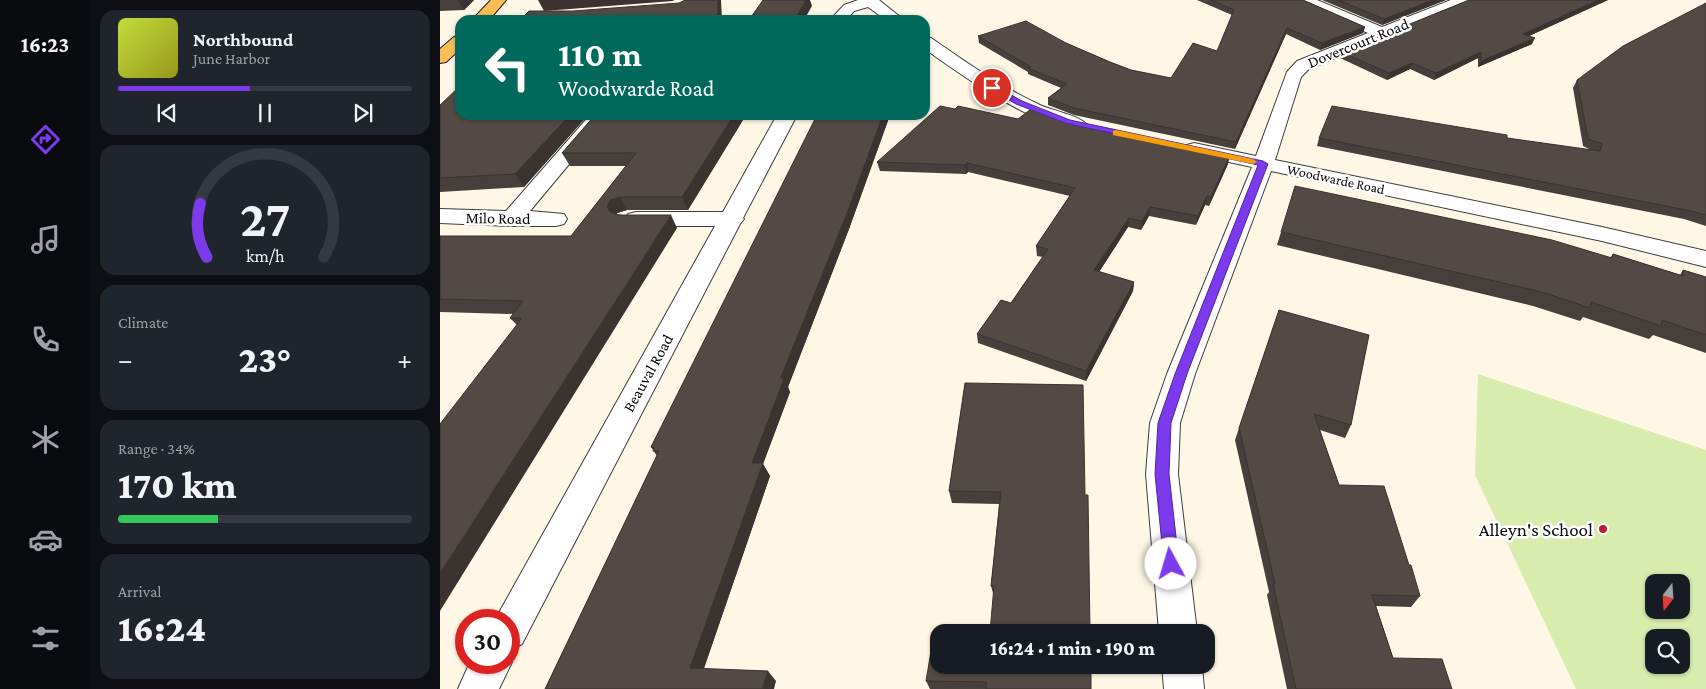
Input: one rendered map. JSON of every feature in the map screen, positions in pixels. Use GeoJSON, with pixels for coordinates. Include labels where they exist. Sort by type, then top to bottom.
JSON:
{"type":"FeatureCollection","features":[{"type":"Feature","properties":{"kind":"main road"},"geometry":{"type":"LineString","coordinates":[[485,15],[499,0]]}},
{"type":"Feature","properties":{"kind":"main road"},"geometry":{"type":"LineString","coordinates":[[440,58],[455,44]]}},
{"type":"Feature","properties":{"kind":"street"},"geometry":{"type":"LineString","coordinates":[[842,15],[848,8],[869,0],[889,15]]}},
{"type":"Feature","properties":{"kind":"street"},"geometry":{"type":"LineString","coordinates":[[1304,0],[1382,33]]}},
{"type":"Feature","properties":{"kind":"street","name":"Dovercourt Road"},"geometry":{"type":"LineString","coordinates":[[1177,624],[1162,474],[1165,423],[1178,383],[1263,164],[1297,69],[1302,65],[1464,0]]}},
{"type":"Feature","properties":{"kind":"street"},"geometry":{"type":"LineString","coordinates":[[930,45],[983,82],[1019,102],[1050,116],[1096,129]]}},
{"type":"Feature","properties":{"kind":"street"},"geometry":{"type":"LineString","coordinates":[[511,218],[596,120]]}},
{"type":"Feature","properties":{"kind":"street","name":"Beauval Road"},"geometry":{"type":"LineString","coordinates":[[520,611],[733,219],[784,120]]}},
{"type":"Feature","properties":{"kind":"street","name":"Woodwarde Road"},"geometry":{"type":"LineString","coordinates":[[1171,145],[1602,234],[1706,259]]}},
{"type":"Feature","properties":{"kind":"street","name":"Milo Road"},"geometry":{"type":"LineString","coordinates":[[440,216],[556,219]]}},
{"type":"Feature","properties":{"kind":"street"},"geometry":{"type":"LineString","coordinates":[[627,219],[733,219]]}},
{"type":"Feature","properties":{"kind":"street"},"geometry":{"type":"LineString","coordinates":[[478,689],[486,674]]}},
{"type":"Feature","properties":{"kind":"street"},"geometry":{"type":"LineString","coordinates":[[1183,674],[1184,689]]}},
{"type":"Feature","properties":{"kind":"green space","name":"Alleyn's School"},"geometry":{"type":"Polygon","coordinates":[[[1478,374],[1706,450],[1706,689],[1576,689],[1475,475],[1478,374]]]}},
{"type":"Feature","properties":{"kind":"building"},"geometry":{"type":"Polygon","coordinates":[[[685,0],[718,0],[718,15],[525,15],[529,11],[573,11],[679,3],[685,0]]]}},
{"type":"Feature","properties":{"kind":"building"},"geometry":{"type":"Polygon","coordinates":[[[763,0],[806,0],[797,15],[752,15],[763,0]]]}},
{"type":"Feature","properties":{"kind":"building"},"geometry":{"type":"Polygon","coordinates":[[[1211,0],[1303,0],[1365,27],[1322,43],[1287,28],[1236,142],[1074,108],[1048,98],[1067,84],[1028,68],[1031,67],[978,36],[1026,21],[1066,43],[1110,62],[1131,70],[1171,78],[1193,43],[1217,51],[1234,10],[1211,0]]]}},
{"type":"Feature","properties":{"kind":"building"},"geometry":{"type":"Polygon","coordinates":[[[1338,0],[1433,0],[1384,19],[1338,0]]]}},
{"type":"Feature","properties":{"kind":"building"},"geometry":{"type":"Polygon","coordinates":[[[1469,0],[1598,0],[1523,34],[1535,38],[1481,61],[1481,52],[1436,73],[1412,63],[1389,73],[1341,52],[1469,0]]]}},
{"type":"Feature","properties":{"kind":"building"},"geometry":{"type":"Polygon","coordinates":[[[1706,3],[1706,215],[1319,138],[1332,106],[1507,135],[1507,138],[1600,151],[1602,144],[1588,139],[1577,80],[1623,46],[1706,3]]]}},
{"type":"Feature","properties":{"kind":"building"},"geometry":{"type":"Polygon","coordinates":[[[455,91],[455,120],[565,120],[515,174],[440,178],[440,105],[455,91]]]}},
{"type":"Feature","properties":{"kind":"building"},"geometry":{"type":"Polygon","coordinates":[[[940,106],[955,109],[958,106],[1018,119],[1031,109],[1068,121],[1230,155],[1211,197],[1207,196],[1198,216],[1150,207],[1142,221],[1129,218],[1094,270],[1134,282],[1086,371],[977,334],[1001,300],[1011,303],[1048,249],[1036,246],[1075,188],[967,163],[965,165],[877,162],[924,120],[930,120],[930,115],[940,106]]]}},
{"type":"Feature","properties":{"kind":"building"},"geometry":{"type":"Polygon","coordinates":[[[591,120],[731,120],[682,197],[620,197],[610,200],[607,207],[610,212],[619,215],[671,215],[440,573],[440,424],[522,318],[510,318],[523,301],[440,299],[440,236],[571,236],[636,153],[562,153],[591,120]]]}},
{"type":"Feature","properties":{"kind":"building"},"geometry":{"type":"Polygon","coordinates":[[[814,120],[881,120],[846,216],[781,377],[784,379],[752,463],[763,463],[690,668],[768,671],[762,689],[545,689],[659,451],[653,451],[654,448],[651,447],[814,120]]]}},
{"type":"Feature","properties":{"kind":"building"},"geometry":{"type":"Polygon","coordinates":[[[1295,186],[1552,240],[1612,258],[1613,254],[1683,276],[1683,270],[1706,277],[1706,335],[1662,320],[1661,326],[1591,302],[1590,308],[1542,292],[1281,232],[1295,186]]]}},
{"type":"Feature","properties":{"kind":"building"},"geometry":{"type":"Polygon","coordinates":[[[1279,310],[1369,335],[1351,425],[1314,414],[1339,485],[1384,486],[1409,565],[1411,565],[1420,596],[1372,595],[1393,658],[1442,659],[1452,689],[1296,689],[1273,584],[1275,584],[1239,428],[1279,310]]]}},
{"type":"Feature","properties":{"kind":"building"},"geometry":{"type":"Polygon","coordinates":[[[965,383],[1083,385],[1085,495],[1088,495],[1090,624],[991,624],[994,586],[991,586],[1001,492],[949,491],[965,383]]]}},
{"type":"Feature","properties":{"kind":"building"},"geometry":{"type":"Polygon","coordinates":[[[930,657],[930,674],[1091,674],[1091,689],[986,689],[986,682],[926,681],[930,657]]]}},
{"type":"Feature","properties":{"kind":"slow traffic"},"geometry":{"type":"LineString","coordinates":[[1116,133],[1253,162]]}},
{"type":"Feature","properties":{"kind":"place","name":"Alleyn's School"},"geometry":{"type":"Point","coordinates":[1603,529]}},
{"type":"Feature","properties":{"kind":"route"},"geometry":{"type":"LineString","coordinates":[[992,88],[1050,116],[1068,122],[1263,164],[1171,400],[1165,423],[1162,447],[1162,474],[1171,564]]}}]}
